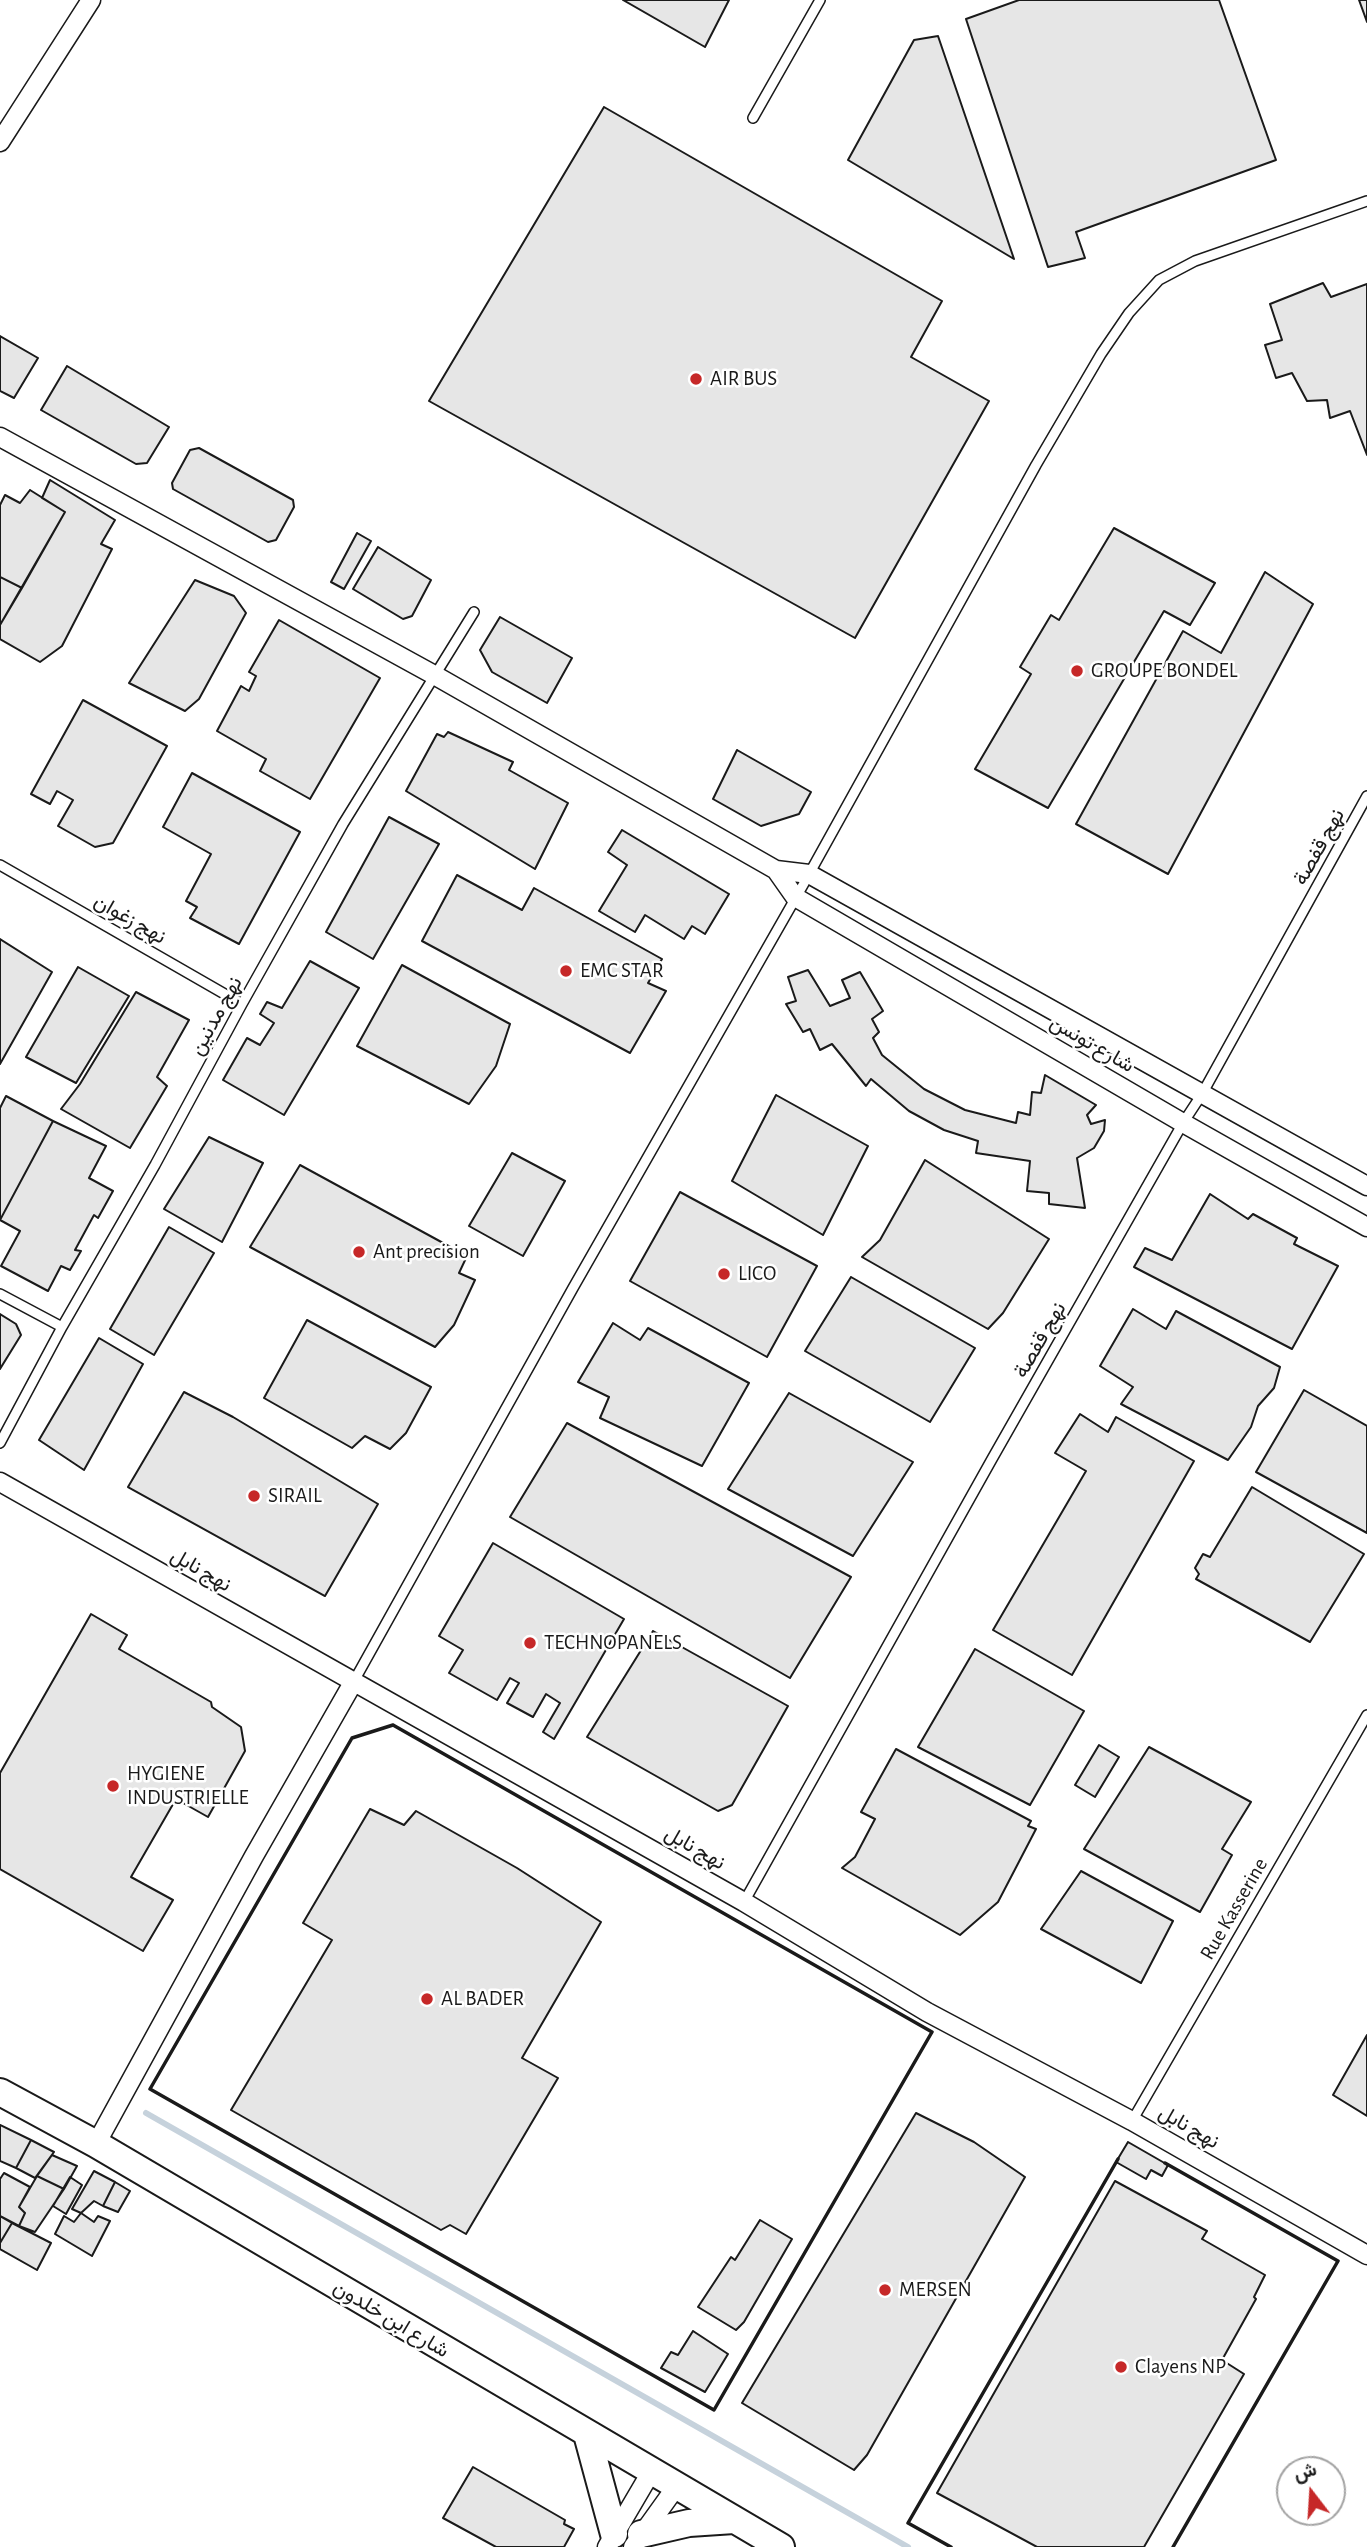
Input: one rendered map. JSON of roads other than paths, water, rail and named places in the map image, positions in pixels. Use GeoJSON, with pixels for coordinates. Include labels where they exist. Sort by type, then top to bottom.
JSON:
{"type":"FeatureCollection","features":[{"type":"Feature","properties":{"kind":"street"},"geometry":{"type":"LineString","coordinates":[[0,142],[91,0]]}},
{"type":"Feature","properties":{"kind":"street"},"geometry":{"type":"LineString","coordinates":[[0,438],[436,676],[776,870],[809,874]]}},
{"type":"Feature","properties":{"kind":"street"},"geometry":{"type":"LineString","coordinates":[[776,870],[795,897]]}},
{"type":"Feature","properties":{"kind":"street","name":"شارع تونس"},"geometry":{"type":"LineString","coordinates":[[809,874],[1367,1186]]}},
{"type":"Feature","properties":{"kind":"street","name":"شارع تونس"},"geometry":{"type":"LineString","coordinates":[[795,897],[1367,1227]]}},
{"type":"Feature","properties":{"kind":"street","name":"نهج نابل"},"geometry":{"type":"LineString","coordinates":[[0,1482],[744,1902],[927,2011],[1132,2121],[1367,2255]]}},
{"type":"Feature","properties":{"kind":"street"},"geometry":{"type":"LineString","coordinates":[[96,2144],[254,1856],[354,1681]]}},
{"type":"Feature","properties":{"kind":"street","name":"شارع ابن خلدون"},"geometry":{"type":"LineString","coordinates":[[0,2092],[96,2144],[650,2472],[782,2547]]}},
{"type":"Feature","properties":{"kind":"street"},"geometry":{"type":"LineString","coordinates":[[587,2434],[624,2541]]}},
{"type":"Feature","properties":{"kind":"street"},"geometry":{"type":"LineString","coordinates":[[624,2541],[650,2472]]}},
{"type":"Feature","properties":{"kind":"street"},"geometry":{"type":"LineString","coordinates":[[624,2541],[676,2487]]}},
{"type":"Feature","properties":{"kind":"street"},"geometry":{"type":"LineString","coordinates":[[624,2541],[689,2522],[734,2520]]}},
{"type":"Feature","properties":{"kind":"lane"},"geometry":{"type":"LineString","coordinates":[[753,118],[820,0]]}},
{"type":"Feature","properties":{"kind":"lane"},"geometry":{"type":"LineString","coordinates":[[354,1681],[1036,466],[1101,354],[1129,313],[1159,280],[1195,261],[1367,201]]}},
{"type":"Feature","properties":{"kind":"lane","name":"نهج مدنين"},"geometry":{"type":"LineString","coordinates":[[0,1443],[62,1327],[344,824],[474,612]]}},
{"type":"Feature","properties":{"kind":"lane","name":"نهج قفصة"},"geometry":{"type":"LineString","coordinates":[[744,1902],[1183,1123],[1202,1094],[1367,796]]}},
{"type":"Feature","properties":{"kind":"lane","name":"نهج زغوان"},"geometry":{"type":"LineString","coordinates":[[0,865],[242,1004]]}},
{"type":"Feature","properties":{"kind":"lane"},"geometry":{"type":"LineString","coordinates":[[0,1294],[62,1327]]}},
{"type":"Feature","properties":{"kind":"lane","name":"Rue Kasserine"},"geometry":{"type":"LineString","coordinates":[[1132,2121],[1367,1715]]}},
{"type":"Feature","properties":{"kind":"waterway"},"geometry":{"type":"LineString","coordinates":[[146,2113],[908,2547]]}},
{"type":"Feature","properties":{"kind":"place","name":"AIR BUS"},"geometry":{"type":"Point","coordinates":[696,379]}},
{"type":"Feature","properties":{"kind":"place","name":"GROUPE BONDEL"},"geometry":{"type":"Point","coordinates":[1077,671]}},
{"type":"Feature","properties":{"kind":"place","name":"EMC STAR"},"geometry":{"type":"Point","coordinates":[566,971]}},
{"type":"Feature","properties":{"kind":"place","name":"Ant precision"},"geometry":{"type":"Point","coordinates":[359,1252]}},
{"type":"Feature","properties":{"kind":"place","name":"LICO"},"geometry":{"type":"Point","coordinates":[724,1274]}},
{"type":"Feature","properties":{"kind":"place","name":"SIRAIL"},"geometry":{"type":"Point","coordinates":[254,1496]}},
{"type":"Feature","properties":{"kind":"place","name":"TECHNOPANELS"},"geometry":{"type":"Point","coordinates":[530,1643]}},
{"type":"Feature","properties":{"kind":"place","name":"HYGIENE INDUSTRIELLE"},"geometry":{"type":"Point","coordinates":[113,1786]}},
{"type":"Feature","properties":{"kind":"place","name":"AL BADER"},"geometry":{"type":"Point","coordinates":[427,1999]}},
{"type":"Feature","properties":{"kind":"place","name":"MERSEN"},"geometry":{"type":"Point","coordinates":[885,2290]}},
{"type":"Feature","properties":{"kind":"place","name":"Clayens NP"},"geometry":{"type":"Point","coordinates":[1121,2367]}}]}
